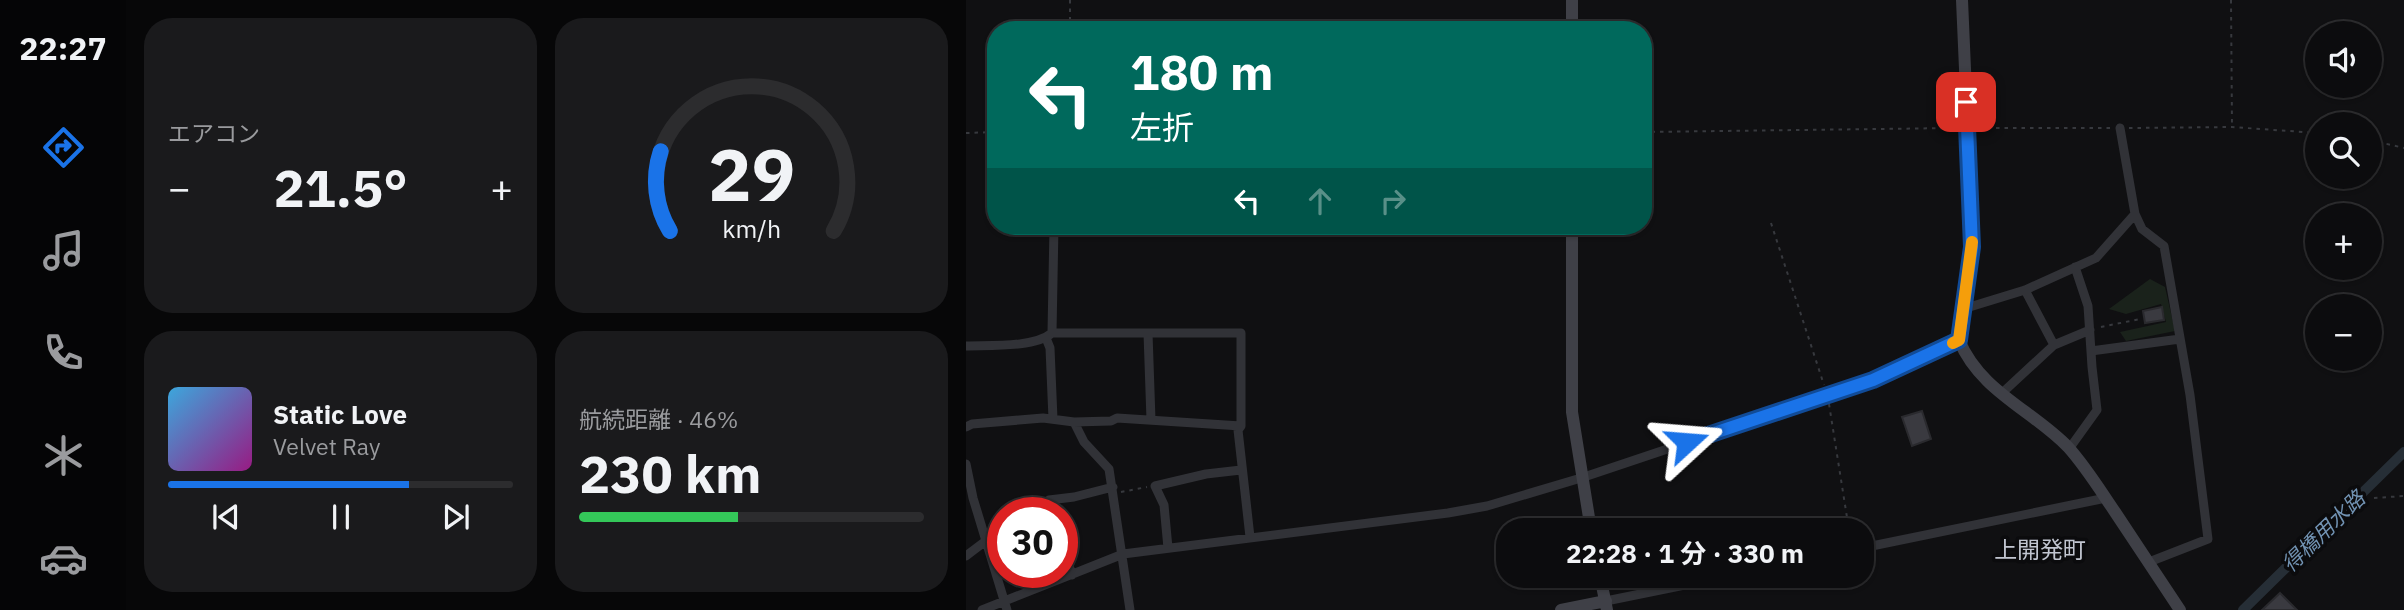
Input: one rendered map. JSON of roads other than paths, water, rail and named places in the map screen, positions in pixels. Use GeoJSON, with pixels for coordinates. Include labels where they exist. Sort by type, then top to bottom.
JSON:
{"type":"FeatureCollection","features":[{"type":"Feature","properties":{"kind":"street"},"geometry":{"type":"LineString","coordinates":[[1572,0],[1572,21]]}},
{"type":"Feature","properties":{"kind":"street"},"geometry":{"type":"LineString","coordinates":[[1962,0],[1972,230],[1959,340],[1966,356],[2001,394],[2069,449],[2106,498],[2180,610]]}},
{"type":"Feature","properties":{"kind":"street"},"geometry":{"type":"LineString","coordinates":[[2120,128],[2135,214],[2142,229],[2164,246],[2190,396],[2208,539],[2149,562]]}},
{"type":"Feature","properties":{"kind":"street"},"geometry":{"type":"LineString","coordinates":[[1963,309],[2025,290],[2096,258],[2135,214]]}},
{"type":"Feature","properties":{"kind":"street"},"geometry":{"type":"LineString","coordinates":[[1053,419],[1049,335],[1054,235]]}},
{"type":"Feature","properties":{"kind":"street"},"geometry":{"type":"LineString","coordinates":[[1572,235],[1572,412],[1589,518]]}},
{"type":"Feature","properties":{"kind":"street"},"geometry":{"type":"LineString","coordinates":[[2069,449],[2097,410],[2088,306],[2076,267]]}},
{"type":"Feature","properties":{"kind":"street"},"geometry":{"type":"LineString","coordinates":[[2025,290],[2054,345]]}},
{"type":"Feature","properties":{"kind":"street"},"geometry":{"type":"LineString","coordinates":[[2001,394],[2054,345],[2090,330]]}},
{"type":"Feature","properties":{"kind":"street"},"geometry":{"type":"LineString","coordinates":[[1148,333],[1151,420]]}},
{"type":"Feature","properties":{"kind":"street"},"geometry":{"type":"LineString","coordinates":[[966,346],[1031,342],[1049,335],[1241,333],[1241,426],[1238,430],[1250,537]]}},
{"type":"Feature","properties":{"kind":"street"},"geometry":{"type":"LineString","coordinates":[[2091,351],[2180,339]]}},
{"type":"Feature","properties":{"kind":"street"},"geometry":{"type":"LineString","coordinates":[[1078,573],[1123,554],[1487,506],[1581,478],[1873,380],[1959,340]]}},
{"type":"Feature","properties":{"kind":"street"},"geometry":{"type":"LineString","coordinates":[[966,415],[969,425],[1043,418],[1074,422],[1111,421],[1117,418],[1241,426]]}},
{"type":"Feature","properties":{"kind":"street"},"geometry":{"type":"LineString","coordinates":[[1074,422],[1084,442],[1109,469],[1130,610]]}},
{"type":"Feature","properties":{"kind":"street"},"geometry":{"type":"LineString","coordinates":[[966,464],[1007,605]]}},
{"type":"Feature","properties":{"kind":"street"},"geometry":{"type":"LineString","coordinates":[[1168,548],[1167,519],[1155,486],[1206,474],[1241,470]]}},
{"type":"Feature","properties":{"kind":"street"},"geometry":{"type":"LineString","coordinates":[[1074,497],[1114,490]]}},
{"type":"Feature","properties":{"kind":"street"},"geometry":{"type":"LineString","coordinates":[[1874,546],[2106,498]]}},
{"type":"Feature","properties":{"kind":"street"},"geometry":{"type":"LineString","coordinates":[[966,556],[986,538]]}},
{"type":"Feature","properties":{"kind":"street"},"geometry":{"type":"LineString","coordinates":[[982,610],[1007,605],[1044,588]]}},
{"type":"Feature","properties":{"kind":"street"},"geometry":{"type":"LineString","coordinates":[[1602,588],[1606,606]]}},
{"type":"Feature","properties":{"kind":"street"},"geometry":{"type":"LineString","coordinates":[[1560,610],[1606,606],[1680,588]]}},
{"type":"Feature","properties":{"kind":"waterway","name":"得橋用水路"},"geometry":{"type":"LineString","coordinates":[[2243,610],[2404,452]]}},
{"type":"Feature","properties":{"kind":"district","name":"上開発町"},"geometry":{"type":"Point","coordinates":[2040,549]}}]}
